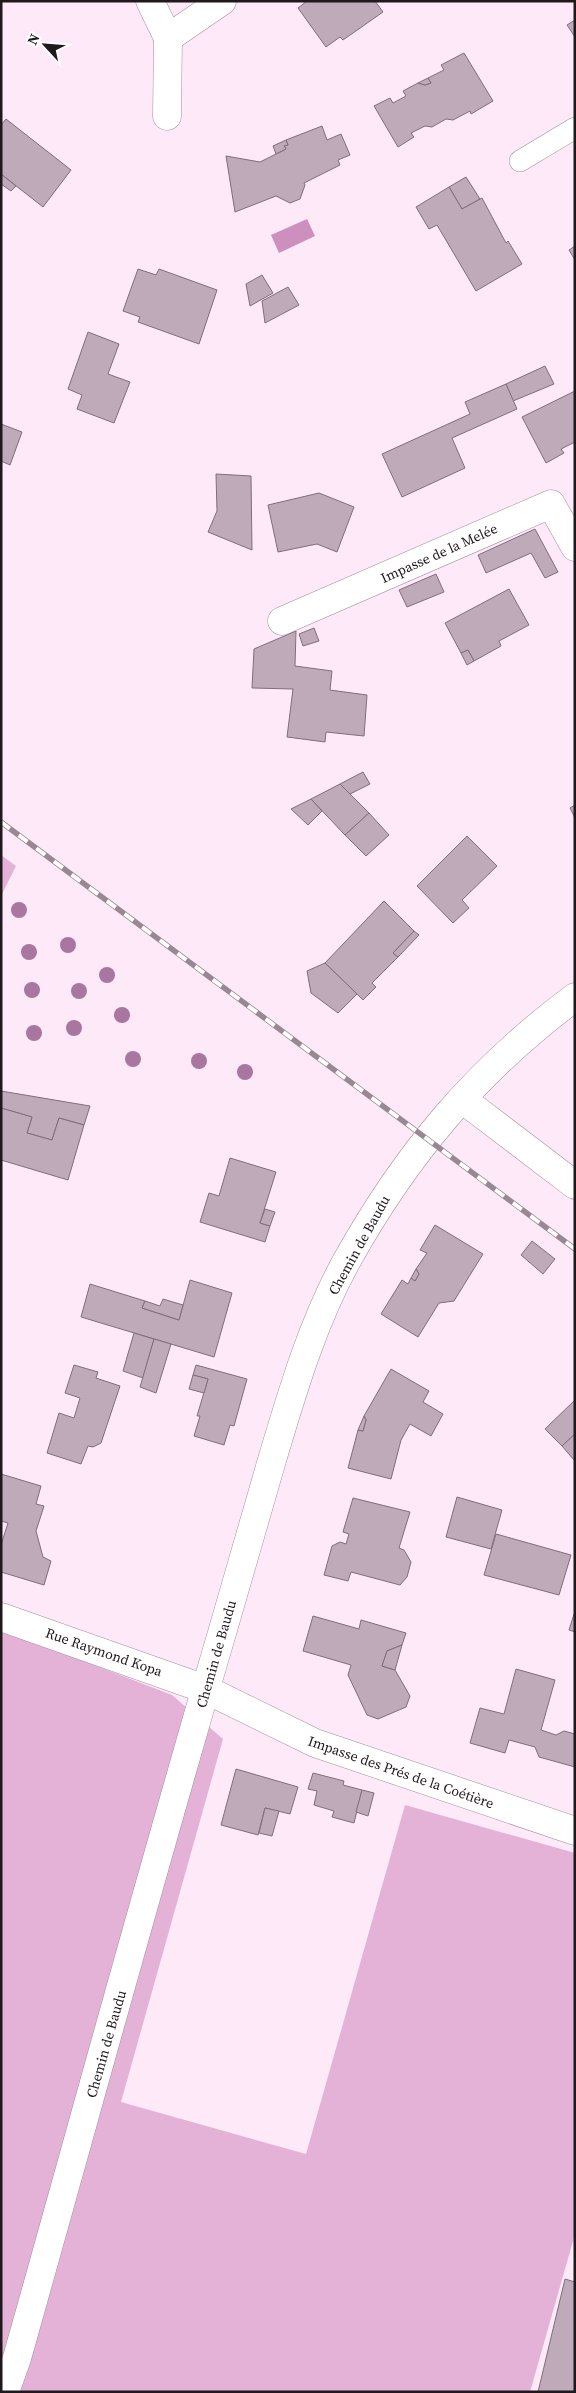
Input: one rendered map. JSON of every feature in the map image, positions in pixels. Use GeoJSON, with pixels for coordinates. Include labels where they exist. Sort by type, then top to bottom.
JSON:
{"type":"FeatureCollection","features":[{"type":"Feature","properties":{"kind":"street"},"geometry":{"type":"LineString","coordinates":[[150,1],[168,38],[167,116]]}},
{"type":"Feature","properties":{"kind":"street"},"geometry":{"type":"LineString","coordinates":[[168,38],[222,1]]}},
{"type":"Feature","properties":{"kind":"street","name":"Impasse de la Melée"},"geometry":{"type":"LineString","coordinates":[[282,621],[551,504],[575,547]]}},
{"type":"Feature","properties":{"kind":"street","name":"Chemin de Baudu"},"geometry":{"type":"LineString","coordinates":[[5,2392],[17,2358],[206,1689],[290,1401],[318,1320],[344,1265],[398,1176],[427,1138],[503,1055],[575,996]]}},
{"type":"Feature","properties":{"kind":"street"},"geometry":{"type":"LineString","coordinates":[[462,1099],[575,1185]]}},
{"type":"Feature","properties":{"kind":"street","name":"Rue Raymond Kopa"},"geometry":{"type":"LineString","coordinates":[[1,1617],[206,1689]]}},
{"type":"Feature","properties":{"kind":"street","name":"Impasse des Prés de la Coétière"},"geometry":{"type":"LineString","coordinates":[[206,1689],[315,1743],[575,1831]]}},
{"type":"Feature","properties":{"kind":"lane"},"geometry":{"type":"LineString","coordinates":[[520,161],[575,128]]}},
{"type":"Feature","properties":{"kind":"shaded area"},"geometry":{"type":"Polygon","coordinates":[[[307,219],[315,236],[279,253],[271,235],[307,219]]]}},
{"type":"Feature","properties":{"kind":"shaded area"},"geometry":{"type":"Polygon","coordinates":[[[1,855],[16,866],[1,896],[1,855]]]}},
{"type":"Feature","properties":{"kind":"shaded area"},"geometry":{"type":"Polygon","coordinates":[[[1,1629],[172,1695],[223,1739],[121,2102],[306,2154],[405,1805],[575,1853],[575,2234],[530,2392],[1,2392],[1,1629]]]}},
{"type":"Feature","properties":{"kind":"building"},"geometry":{"type":"Polygon","coordinates":[[[307,1],[375,1],[383,12],[343,40],[340,37],[326,47],[298,8],[307,1]]]}},
{"type":"Feature","properties":{"kind":"building"},"geometry":{"type":"Polygon","coordinates":[[[575,20],[575,37],[567,25],[575,20]]]}},
{"type":"Feature","properties":{"kind":"building"},"geometry":{"type":"Polygon","coordinates":[[[464,53],[493,101],[471,114],[470,111],[453,120],[446,119],[432,127],[425,126],[411,133],[414,137],[398,147],[374,106],[390,98],[393,103],[406,96],[403,91],[418,83],[425,85],[431,83],[428,78],[444,70],[441,65],[464,53]]]}},
{"type":"Feature","properties":{"kind":"building"},"geometry":{"type":"Polygon","coordinates":[[[428,78],[431,83],[425,85],[418,83],[428,78]]]}},
{"type":"Feature","properties":{"kind":"building"},"geometry":{"type":"Polygon","coordinates":[[[6,119],[71,170],[43,207],[1,174],[1,125],[6,119]]]}},
{"type":"Feature","properties":{"kind":"building"},"geometry":{"type":"Polygon","coordinates":[[[322,126],[327,140],[341,134],[350,155],[338,160],[340,165],[304,183],[300,199],[290,203],[276,196],[235,212],[226,156],[260,162],[286,149],[284,146],[288,145],[286,140],[322,126]]]}},
{"type":"Feature","properties":{"kind":"building"},"geometry":{"type":"Polygon","coordinates":[[[286,140],[288,145],[284,146],[286,149],[276,154],[273,146],[286,140]]]}},
{"type":"Feature","properties":{"kind":"building"},"geometry":{"type":"Polygon","coordinates":[[[1,174],[16,186],[11,191],[1,184],[1,174]]]}},
{"type":"Feature","properties":{"kind":"building"},"geometry":{"type":"Polygon","coordinates":[[[466,177],[480,199],[462,209],[449,187],[466,177]]]}},
{"type":"Feature","properties":{"kind":"building"},"geometry":{"type":"Polygon","coordinates":[[[449,187],[462,209],[482,198],[506,243],[508,241],[522,264],[476,291],[437,225],[429,229],[416,207],[449,187]]]}},
{"type":"Feature","properties":{"kind":"building"},"geometry":{"type":"Polygon","coordinates":[[[575,246],[575,260],[569,250],[575,246]]]}},
{"type":"Feature","properties":{"kind":"building"},"geometry":{"type":"Polygon","coordinates":[[[138,269],[156,275],[159,269],[217,290],[199,344],[138,322],[140,317],[123,311],[138,269]]]}},
{"type":"Feature","properties":{"kind":"building"},"geometry":{"type":"Polygon","coordinates":[[[262,275],[273,293],[250,306],[246,284],[262,275]]]}},
{"type":"Feature","properties":{"kind":"building"},"geometry":{"type":"Polygon","coordinates":[[[288,287],[299,305],[265,323],[262,301],[288,287]]]}},
{"type":"Feature","properties":{"kind":"building"},"geometry":{"type":"Polygon","coordinates":[[[88,332],[119,344],[108,374],[130,382],[114,423],[77,409],[82,395],[68,389],[88,332]]]}},
{"type":"Feature","properties":{"kind":"building"},"geometry":{"type":"Polygon","coordinates":[[[545,366],[554,384],[513,401],[506,384],[545,366]]]}},
{"type":"Feature","properties":{"kind":"building"},"geometry":{"type":"Polygon","coordinates":[[[506,384],[517,409],[452,438],[465,468],[402,497],[382,454],[470,414],[465,402],[506,384]]]}},
{"type":"Feature","properties":{"kind":"building"},"geometry":{"type":"Polygon","coordinates":[[[575,391],[575,442],[561,449],[564,453],[546,463],[522,417],[575,391]]]}},
{"type":"Feature","properties":{"kind":"building"},"geometry":{"type":"Polygon","coordinates":[[[1,424],[22,432],[10,465],[1,461],[1,424]]]}},
{"type":"Feature","properties":{"kind":"building"},"geometry":{"type":"Polygon","coordinates":[[[216,474],[251,476],[252,550],[208,532],[217,511],[216,474]]]}},
{"type":"Feature","properties":{"kind":"building"},"geometry":{"type":"Polygon","coordinates":[[[319,493],[354,507],[337,552],[317,544],[278,552],[268,505],[319,493]]]}},
{"type":"Feature","properties":{"kind":"building"},"geometry":{"type":"Polygon","coordinates":[[[535,529],[558,572],[545,578],[531,553],[486,573],[478,555],[535,529]]]}},
{"type":"Feature","properties":{"kind":"building"},"geometry":{"type":"Polygon","coordinates":[[[436,574],[444,592],[407,607],[399,590],[436,574]]]}},
{"type":"Feature","properties":{"kind":"building"},"geometry":{"type":"Polygon","coordinates":[[[509,589],[529,625],[499,641],[501,646],[474,661],[468,650],[461,653],[445,623],[509,589]]]}},
{"type":"Feature","properties":{"kind":"building"},"geometry":{"type":"Polygon","coordinates":[[[314,628],[319,641],[303,646],[299,634],[314,628]]]}},
{"type":"Feature","properties":{"kind":"building"},"geometry":{"type":"Polygon","coordinates":[[[296,631],[295,666],[332,671],[330,690],[367,695],[364,736],[326,732],[325,742],[287,737],[293,689],[252,688],[254,649],[296,631]]]}},
{"type":"Feature","properties":{"kind":"building"},"geometry":{"type":"Polygon","coordinates":[[[468,650],[474,661],[467,665],[461,653],[468,650]]]}},
{"type":"Feature","properties":{"kind":"building"},"geometry":{"type":"Polygon","coordinates":[[[363,772],[370,784],[350,794],[340,784],[363,772]]]}},
{"type":"Feature","properties":{"kind":"building"},"geometry":{"type":"Polygon","coordinates":[[[340,784],[369,813],[345,835],[311,799],[340,784]]]}},
{"type":"Feature","properties":{"kind":"building"},"geometry":{"type":"Polygon","coordinates":[[[311,799],[322,811],[308,825],[291,809],[311,799]]]}},
{"type":"Feature","properties":{"kind":"building"},"geometry":{"type":"Polygon","coordinates":[[[575,805],[575,818],[570,808],[575,805]]]}},
{"type":"Feature","properties":{"kind":"building"},"geometry":{"type":"Polygon","coordinates":[[[369,813],[389,835],[366,856],[345,835],[369,813]]]}},
{"type":"Feature","properties":{"kind":"building"},"geometry":{"type":"Polygon","coordinates":[[[467,836],[497,866],[462,900],[469,908],[453,923],[417,886],[467,836]]]}},
{"type":"Feature","properties":{"kind":"building"},"geometry":{"type":"Polygon","coordinates":[[[384,901],[414,931],[393,953],[398,957],[372,983],[376,987],[363,1000],[325,963],[384,901]]]}},
{"type":"Feature","properties":{"kind":"building"},"geometry":{"type":"Polygon","coordinates":[[[414,931],[419,935],[398,957],[393,953],[414,931]]]}},
{"type":"Feature","properties":{"kind":"building"},"geometry":{"type":"Polygon","coordinates":[[[325,963],[357,994],[338,1013],[311,993],[307,971],[325,963]]]}},
{"type":"Feature","properties":{"kind":"building"},"geometry":{"type":"Polygon","coordinates":[[[1,1091],[90,1106],[84,1125],[59,1118],[52,1140],[27,1133],[32,1117],[1,1108],[1,1091]]]}},
{"type":"Feature","properties":{"kind":"building"},"geometry":{"type":"Polygon","coordinates":[[[1,1108],[32,1117],[27,1133],[52,1140],[59,1118],[84,1125],[68,1180],[1,1160],[1,1108]]]}},
{"type":"Feature","properties":{"kind":"building"},"geometry":{"type":"Polygon","coordinates":[[[230,1158],[276,1172],[260,1223],[270,1226],[265,1242],[200,1222],[209,1193],[219,1196],[230,1158]]]}},
{"type":"Feature","properties":{"kind":"building"},"geometry":{"type":"Polygon","coordinates":[[[265,1209],[275,1212],[270,1226],[260,1223],[265,1209]]]}},
{"type":"Feature","properties":{"kind":"building"},"geometry":{"type":"Polygon","coordinates":[[[435,1225],[483,1254],[454,1301],[439,1303],[418,1337],[381,1314],[402,1280],[408,1284],[411,1278],[415,1281],[419,1274],[416,1269],[427,1253],[420,1250],[435,1225]]]}},
{"type":"Feature","properties":{"kind":"building"},"geometry":{"type":"Polygon","coordinates":[[[532,1241],[555,1259],[543,1274],[521,1255],[532,1241]]]}},
{"type":"Feature","properties":{"kind":"building"},"geometry":{"type":"Polygon","coordinates":[[[416,1269],[419,1274],[415,1281],[411,1278],[416,1269]]]}},
{"type":"Feature","properties":{"kind":"building"},"geometry":{"type":"Polygon","coordinates":[[[190,1280],[232,1293],[214,1357],[81,1317],[90,1284],[145,1301],[142,1308],[179,1320],[190,1280]]]}},
{"type":"Feature","properties":{"kind":"building"},"geometry":{"type":"Polygon","coordinates":[[[163,1299],[183,1305],[179,1320],[142,1308],[145,1301],[160,1306],[163,1299]]]}},
{"type":"Feature","properties":{"kind":"building"},"geometry":{"type":"Polygon","coordinates":[[[134,1333],[154,1339],[143,1378],[123,1371],[134,1333]]]}},
{"type":"Feature","properties":{"kind":"building"},"geometry":{"type":"Polygon","coordinates":[[[154,1339],[171,1344],[156,1393],[140,1387],[154,1339]]]}},
{"type":"Feature","properties":{"kind":"building"},"geometry":{"type":"Polygon","coordinates":[[[74,1365],[98,1372],[96,1378],[120,1386],[101,1443],[93,1447],[88,1446],[81,1464],[47,1453],[59,1413],[74,1418],[80,1398],[65,1393],[74,1365]]]}},
{"type":"Feature","properties":{"kind":"building"},"geometry":{"type":"Polygon","coordinates":[[[196,1365],[247,1379],[234,1426],[230,1425],[224,1445],[194,1436],[200,1416],[197,1416],[208,1379],[193,1375],[196,1365]]]}},
{"type":"Feature","properties":{"kind":"building"},"geometry":{"type":"Polygon","coordinates":[[[391,1369],[429,1391],[423,1402],[443,1414],[431,1436],[410,1424],[401,1440],[391,1479],[348,1468],[358,1430],[363,1431],[366,1420],[364,1416],[391,1369]]]}},
{"type":"Feature","properties":{"kind":"building"},"geometry":{"type":"Polygon","coordinates":[[[193,1375],[208,1379],[204,1393],[189,1389],[193,1375]]]}},
{"type":"Feature","properties":{"kind":"building"},"geometry":{"type":"Polygon","coordinates":[[[575,1400],[575,1434],[562,1446],[545,1429],[575,1400]]]}},
{"type":"Feature","properties":{"kind":"building"},"geometry":{"type":"Polygon","coordinates":[[[364,1416],[366,1420],[363,1431],[358,1430],[364,1416]]]}},
{"type":"Feature","properties":{"kind":"building"},"geometry":{"type":"Polygon","coordinates":[[[575,1434],[575,1459],[574,1460],[562,1446],[575,1434]]]}},
{"type":"Feature","properties":{"kind":"building"},"geometry":{"type":"Polygon","coordinates":[[[1,1474],[41,1486],[36,1504],[44,1506],[36,1531],[43,1557],[51,1561],[44,1585],[1,1572],[1,1545],[8,1523],[1,1521],[1,1474]]]}},
{"type":"Feature","properties":{"kind":"building"},"geometry":{"type":"Polygon","coordinates":[[[457,1497],[502,1510],[491,1549],[446,1537],[457,1497]]]}},
{"type":"Feature","properties":{"kind":"building"},"geometry":{"type":"Polygon","coordinates":[[[353,1498],[410,1512],[399,1548],[404,1550],[411,1562],[407,1577],[400,1585],[351,1572],[348,1581],[324,1575],[332,1546],[340,1542],[346,1544],[349,1534],[343,1532],[353,1498]]]}},
{"type":"Feature","properties":{"kind":"building"},"geometry":{"type":"Polygon","coordinates":[[[496,1534],[571,1555],[559,1595],[484,1575],[496,1534]]]}},
{"type":"Feature","properties":{"kind":"building"},"geometry":{"type":"Polygon","coordinates":[[[575,1615],[575,1632],[569,1630],[575,1615]]]}},
{"type":"Feature","properties":{"kind":"building"},"geometry":{"type":"Polygon","coordinates":[[[313,1616],[359,1629],[361,1620],[406,1633],[402,1645],[387,1651],[382,1666],[395,1670],[410,1696],[406,1707],[378,1719],[367,1715],[348,1675],[351,1665],[303,1651],[313,1616]]]}},
{"type":"Feature","properties":{"kind":"building"},"geometry":{"type":"Polygon","coordinates":[[[402,1645],[395,1670],[382,1666],[387,1651],[402,1645]]]}},
{"type":"Feature","properties":{"kind":"building"},"geometry":{"type":"Polygon","coordinates":[[[516,1669],[555,1680],[541,1730],[556,1735],[564,1731],[575,1734],[575,1767],[539,1757],[535,1747],[509,1740],[505,1753],[470,1743],[480,1708],[504,1714],[516,1669]]]}},
{"type":"Feature","properties":{"kind":"building"},"geometry":{"type":"Polygon","coordinates":[[[236,1769],[298,1787],[290,1814],[265,1808],[258,1835],[221,1825],[236,1769]]]}},
{"type":"Feature","properties":{"kind":"building"},"geometry":{"type":"Polygon","coordinates":[[[313,1773],[344,1781],[343,1785],[362,1790],[354,1823],[332,1817],[334,1811],[314,1805],[317,1791],[308,1789],[313,1773]]]}},
{"type":"Feature","properties":{"kind":"building"},"geometry":{"type":"Polygon","coordinates":[[[362,1790],[374,1793],[368,1816],[356,1812],[362,1790]]]}},
{"type":"Feature","properties":{"kind":"building"},"geometry":{"type":"Polygon","coordinates":[[[265,1808],[279,1811],[272,1836],[259,1833],[265,1808]]]}},
{"type":"Feature","properties":{"kind":"building"},"geometry":{"type":"Polygon","coordinates":[[[565,2279],[575,2282],[575,2392],[538,2392],[565,2279]]]}},
{"type":"Feature","properties":{"kind":"railway"},"geometry":{"type":"LineString","coordinates":[[1,822],[575,1249]]}}]}
